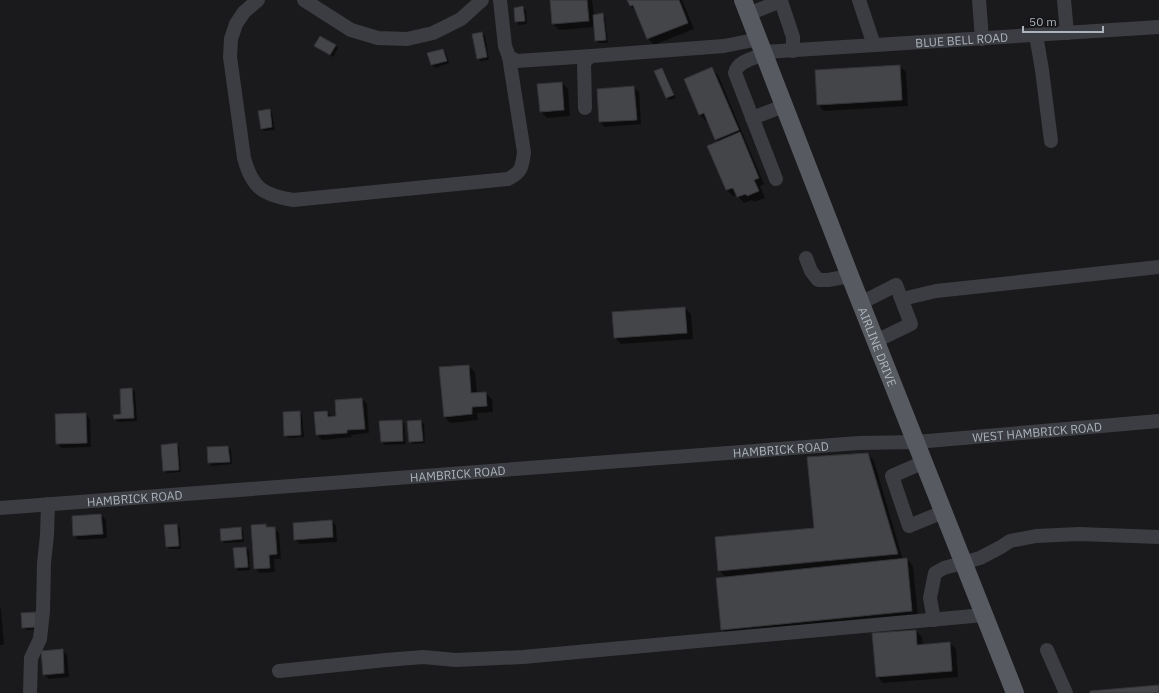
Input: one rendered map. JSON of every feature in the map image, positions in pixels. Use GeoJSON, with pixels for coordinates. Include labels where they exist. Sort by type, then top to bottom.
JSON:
{"type":"FeatureCollection","features":[{"type":"Feature","properties":{"kind":"main road","name":"AIRLINE DRIVE"},"geometry":{"type":"LineString","coordinates":[[746,7],[850,276],[1015,693]]}},
{"type":"Feature","properties":{"kind":"street"},"geometry":{"type":"LineString","coordinates":[[258,0],[244,12],[236,24],[231,39],[230,57],[244,158],[248,172],[253,181],[264,192],[278,198],[293,200],[508,179],[517,174],[522,165],[524,152],[509,57],[505,46],[500,0]]}},
{"type":"Feature","properties":{"kind":"street"},"geometry":{"type":"LineString","coordinates":[[304,0],[351,30],[378,38],[407,39],[433,33],[460,19],[482,0]]}},
{"type":"Feature","properties":{"kind":"street"},"geometry":{"type":"LineString","coordinates":[[746,7],[780,0],[793,37],[793,51]]}},
{"type":"Feature","properties":{"kind":"street"},"geometry":{"type":"LineString","coordinates":[[859,0],[874,45]]}},
{"type":"Feature","properties":{"kind":"street"},"geometry":{"type":"LineString","coordinates":[[979,0],[982,39]]}},
{"type":"Feature","properties":{"kind":"street"},"geometry":{"type":"LineString","coordinates":[[1064,0],[1067,33]]}},
{"type":"Feature","properties":{"kind":"street","name":"BLUE BELL ROAD"},"geometry":{"type":"LineString","coordinates":[[762,48],[793,51],[1159,27]]}},
{"type":"Feature","properties":{"kind":"street"},"geometry":{"type":"LineString","coordinates":[[1036,35],[1051,141]]}},
{"type":"Feature","properties":{"kind":"street"},"geometry":{"type":"LineString","coordinates":[[509,57],[517,61],[724,46],[762,48]]}},
{"type":"Feature","properties":{"kind":"street"},"geometry":{"type":"LineString","coordinates":[[762,48],[736,68],[735,73],[776,179]]}},
{"type":"Feature","properties":{"kind":"street"},"geometry":{"type":"LineString","coordinates":[[585,108],[584,62],[591,56]]}},
{"type":"Feature","properties":{"kind":"street"},"geometry":{"type":"LineString","coordinates":[[752,118],[784,106]]}},
{"type":"Feature","properties":{"kind":"street"},"geometry":{"type":"LineString","coordinates":[[806,258],[811,271],[818,280],[828,280],[850,276]]}},
{"type":"Feature","properties":{"kind":"street"},"geometry":{"type":"LineString","coordinates":[[902,299],[936,291],[1159,267]]}},
{"type":"Feature","properties":{"kind":"street"},"geometry":{"type":"LineString","coordinates":[[861,303],[896,285],[902,299],[911,324],[876,341]]}},
{"type":"Feature","properties":{"kind":"street","name":"WEST HAMBRICK ROAD"},"geometry":{"type":"LineString","coordinates":[[916,442],[1159,421]]}},
{"type":"Feature","properties":{"kind":"street","name":"HAMBRICK ROAD"},"geometry":{"type":"LineString","coordinates":[[0,508],[859,442],[916,442]]}},
{"type":"Feature","properties":{"kind":"street"},"geometry":{"type":"LineString","coordinates":[[924,462],[892,476],[909,526],[943,512]]}},
{"type":"Feature","properties":{"kind":"street"},"geometry":{"type":"LineString","coordinates":[[30,693],[31,658],[40,639],[43,611],[44,563],[48,504]]}},
{"type":"Feature","properties":{"kind":"street"},"geometry":{"type":"LineString","coordinates":[[934,620],[930,598],[935,573],[944,568],[980,558],[1010,541],[1036,536],[1079,534],[1159,537]]}},
{"type":"Feature","properties":{"kind":"street"},"geometry":{"type":"LineString","coordinates":[[279,671],[401,659],[423,658],[456,660],[523,657],[984,615]]}},
{"type":"Feature","properties":{"kind":"street"},"geometry":{"type":"LineString","coordinates":[[1047,650],[1066,693]]}},
{"type":"Feature","properties":{"kind":"building"},"geometry":{"type":"Polygon","coordinates":[[[550,0],[587,0],[589,21],[552,24],[550,0]]]}},
{"type":"Feature","properties":{"kind":"building"},"geometry":{"type":"Polygon","coordinates":[[[627,0],[679,0],[688,23],[647,39],[633,5],[630,6],[627,0]]]}},
{"type":"Feature","properties":{"kind":"building"},"geometry":{"type":"Polygon","coordinates":[[[523,6],[525,21],[515,22],[514,8],[523,6]]]}},
{"type":"Feature","properties":{"kind":"building"},"geometry":{"type":"Polygon","coordinates":[[[603,13],[606,40],[595,41],[593,15],[603,13]]]}},
{"type":"Feature","properties":{"kind":"building"},"geometry":{"type":"Polygon","coordinates":[[[482,32],[487,57],[477,59],[472,34],[482,32]]]}},
{"type":"Feature","properties":{"kind":"building"},"geometry":{"type":"Polygon","coordinates":[[[320,36],[336,45],[330,55],[314,46],[320,36]]]}},
{"type":"Feature","properties":{"kind":"building"},"geometry":{"type":"Polygon","coordinates":[[[443,49],[447,61],[431,65],[427,53],[443,49]]]}},
{"type":"Feature","properties":{"kind":"building"},"geometry":{"type":"Polygon","coordinates":[[[900,65],[902,100],[817,105],[815,70],[900,65]]]}},
{"type":"Feature","properties":{"kind":"building"},"geometry":{"type":"Polygon","coordinates":[[[712,67],[739,130],[715,140],[704,113],[699,115],[684,79],[712,67]]]}},
{"type":"Feature","properties":{"kind":"building"},"geometry":{"type":"Polygon","coordinates":[[[662,68],[674,95],[666,98],[654,71],[662,68]]]}},
{"type":"Feature","properties":{"kind":"building"},"geometry":{"type":"Polygon","coordinates":[[[562,82],[564,110],[540,112],[537,84],[562,82]]]}},
{"type":"Feature","properties":{"kind":"building"},"geometry":{"type":"Polygon","coordinates":[[[634,86],[637,120],[599,122],[597,89],[634,86]]]}},
{"type":"Feature","properties":{"kind":"building"},"geometry":{"type":"Polygon","coordinates":[[[270,109],[272,127],[261,129],[258,111],[270,109]]]}},
{"type":"Feature","properties":{"kind":"building"},"geometry":{"type":"Polygon","coordinates":[[[740,132],[759,178],[754,180],[759,191],[747,196],[746,194],[737,197],[733,188],[726,190],[707,146],[740,132]]]}},
{"type":"Feature","properties":{"kind":"building"},"geometry":{"type":"Polygon","coordinates":[[[685,307],[687,333],[614,338],[612,312],[685,307]]]}},
{"type":"Feature","properties":{"kind":"building"},"geometry":{"type":"Polygon","coordinates":[[[469,365],[471,393],[486,392],[487,406],[472,407],[472,414],[444,417],[439,367],[469,365]]]}},
{"type":"Feature","properties":{"kind":"building"},"geometry":{"type":"Polygon","coordinates":[[[132,388],[134,418],[114,419],[113,415],[121,414],[120,389],[132,388]]]}},
{"type":"Feature","properties":{"kind":"building"},"geometry":{"type":"Polygon","coordinates":[[[362,398],[365,429],[347,430],[347,433],[316,435],[314,412],[327,411],[328,417],[336,416],[335,400],[362,398]]]}},
{"type":"Feature","properties":{"kind":"building"},"geometry":{"type":"Polygon","coordinates":[[[300,411],[301,435],[284,436],[283,412],[300,411]]]}},
{"type":"Feature","properties":{"kind":"building"},"geometry":{"type":"Polygon","coordinates":[[[86,413],[87,443],[56,444],[55,414],[86,413]]]}},
{"type":"Feature","properties":{"kind":"building"},"geometry":{"type":"Polygon","coordinates":[[[402,420],[403,441],[381,442],[379,421],[402,420]]]}},
{"type":"Feature","properties":{"kind":"building"},"geometry":{"type":"Polygon","coordinates":[[[421,420],[423,441],[409,442],[407,421],[421,420]]]}},
{"type":"Feature","properties":{"kind":"building"},"geometry":{"type":"Polygon","coordinates":[[[177,443],[179,470],[163,471],[161,445],[177,443]]]}},
{"type":"Feature","properties":{"kind":"building"},"geometry":{"type":"Polygon","coordinates":[[[228,446],[230,462],[208,463],[207,447],[228,446]]]}},
{"type":"Feature","properties":{"kind":"building"},"geometry":{"type":"Polygon","coordinates":[[[868,453],[898,554],[718,571],[715,537],[814,528],[807,457],[868,453]]]}},
{"type":"Feature","properties":{"kind":"building"},"geometry":{"type":"Polygon","coordinates":[[[101,514],[103,534],[73,536],[72,516],[101,514]]]}},
{"type":"Feature","properties":{"kind":"building"},"geometry":{"type":"Polygon","coordinates":[[[332,520],[333,537],[294,540],[293,523],[332,520]]]}},
{"type":"Feature","properties":{"kind":"building"},"geometry":{"type":"Polygon","coordinates":[[[177,524],[179,546],[166,547],[164,525],[177,524]]]}},
{"type":"Feature","properties":{"kind":"building"},"geometry":{"type":"Polygon","coordinates":[[[266,524],[266,527],[275,527],[277,554],[269,555],[270,568],[254,569],[251,525],[266,524]]]}},
{"type":"Feature","properties":{"kind":"building"},"geometry":{"type":"Polygon","coordinates":[[[241,527],[242,539],[221,541],[220,529],[241,527]]]}},
{"type":"Feature","properties":{"kind":"building"},"geometry":{"type":"Polygon","coordinates":[[[246,547],[248,567],[235,568],[233,548],[246,547]]]}},
{"type":"Feature","properties":{"kind":"building"},"geometry":{"type":"Polygon","coordinates":[[[907,558],[912,611],[721,630],[716,578],[907,558]]]}},
{"type":"Feature","properties":{"kind":"building"},"geometry":{"type":"Polygon","coordinates":[[[36,612],[37,627],[22,628],[21,613],[36,612]]]}},
{"type":"Feature","properties":{"kind":"building"},"geometry":{"type":"Polygon","coordinates":[[[916,630],[917,645],[950,642],[952,671],[876,677],[872,633],[916,630]]]}},
{"type":"Feature","properties":{"kind":"building"},"geometry":{"type":"Polygon","coordinates":[[[63,649],[64,673],[43,675],[41,651],[63,649]]]}},
{"type":"Feature","properties":{"kind":"building"},"geometry":{"type":"Polygon","coordinates":[[[1159,685],[1159,693],[1090,693],[1090,691],[1159,685]]]}}]}
